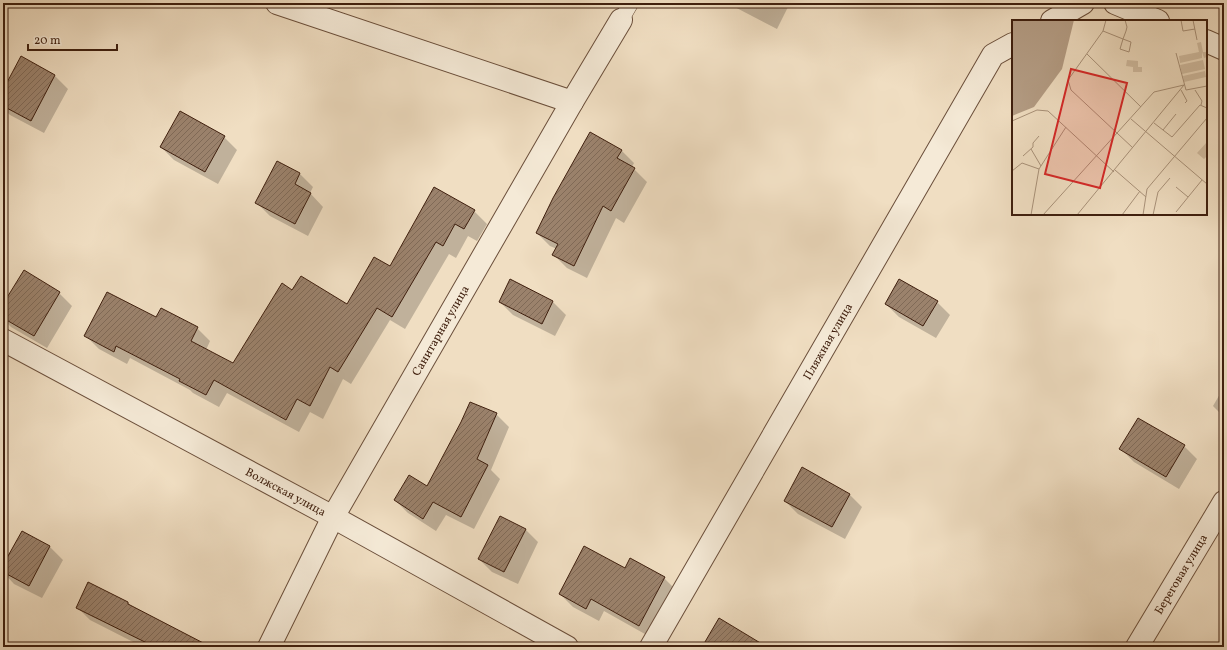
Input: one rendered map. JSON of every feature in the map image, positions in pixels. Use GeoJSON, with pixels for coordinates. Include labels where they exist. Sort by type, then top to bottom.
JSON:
{"type":"FeatureCollection","features":[{"type":"Feature","properties":{"kind":"street"},"geometry":{"type":"LineString","coordinates":[[277,3],[572,102]]}},
{"type":"Feature","properties":{"kind":"street"},"geometry":{"type":"LineString","coordinates":[[1054,20],[1083,3]]}},
{"type":"Feature","properties":{"kind":"street"},"geometry":{"type":"LineString","coordinates":[[1115,3],[1156,20]]}},
{"type":"Feature","properties":{"kind":"street","name":"Санитарная улица"},"geometry":{"type":"LineString","coordinates":[[270,647],[333,517],[572,102],[626,12]]}},
{"type":"Feature","properties":{"kind":"street"},"geometry":{"type":"LineString","coordinates":[[1207,41],[1224,48]]}},
{"type":"Feature","properties":{"kind":"street","name":"Пляжная улица"},"geometry":{"type":"LineString","coordinates":[[651,647],[993,55],[1012,45]]}},
{"type":"Feature","properties":{"kind":"street","name":"Волжская улица"},"geometry":{"type":"LineString","coordinates":[[3,340],[333,517],[567,647]]}},
{"type":"Feature","properties":{"kind":"street","name":"Береговая улица"},"geometry":{"type":"LineString","coordinates":[[1137,647],[1224,502]]}},
{"type":"Feature","properties":{"kind":"building"},"geometry":{"type":"Polygon","coordinates":[[[21,56],[55,75],[31,121],[3,106],[3,90],[21,56]]]}},
{"type":"Feature","properties":{"kind":"building"},"geometry":{"type":"Polygon","coordinates":[[[180,111],[225,136],[205,172],[160,147],[180,111]]]}},
{"type":"Feature","properties":{"kind":"building"},"geometry":{"type":"Polygon","coordinates":[[[590,132],[622,150],[617,158],[635,168],[611,211],[603,206],[574,266],[552,255],[558,244],[536,233],[553,198],[590,132]]]}},
{"type":"Feature","properties":{"kind":"building"},"geometry":{"type":"Polygon","coordinates":[[[277,161],[300,173],[295,184],[311,193],[295,224],[255,203],[277,161]]]}},
{"type":"Feature","properties":{"kind":"building"},"geometry":{"type":"Polygon","coordinates":[[[434,187],[475,210],[464,229],[455,224],[443,246],[436,242],[392,317],[377,308],[338,372],[330,367],[310,406],[297,399],[286,420],[214,380],[206,395],[179,381],[180,379],[116,346],[114,352],[84,336],[107,292],[156,317],[161,308],[198,327],[191,341],[233,363],[282,283],[292,290],[301,276],[347,304],[374,257],[390,266],[434,187]]]}},
{"type":"Feature","properties":{"kind":"building"},"geometry":{"type":"Polygon","coordinates":[[[24,270],[60,292],[34,336],[3,318],[3,304],[24,270]]]}},
{"type":"Feature","properties":{"kind":"building"},"geometry":{"type":"Polygon","coordinates":[[[510,279],[553,301],[542,324],[499,302],[510,279]]]}},
{"type":"Feature","properties":{"kind":"building"},"geometry":{"type":"Polygon","coordinates":[[[899,279],[938,301],[923,326],[885,304],[899,279]]]}},
{"type":"Feature","properties":{"kind":"building"},"geometry":{"type":"Polygon","coordinates":[[[470,402],[497,413],[477,459],[488,465],[461,517],[433,502],[423,519],[394,500],[409,475],[427,486],[470,402]]]}},
{"type":"Feature","properties":{"kind":"building"},"geometry":{"type":"Polygon","coordinates":[[[1138,418],[1185,445],[1166,477],[1119,449],[1138,418]]]}},
{"type":"Feature","properties":{"kind":"building"},"geometry":{"type":"Polygon","coordinates":[[[802,467],[850,494],[832,527],[784,501],[802,467]]]}},
{"type":"Feature","properties":{"kind":"building"},"geometry":{"type":"Polygon","coordinates":[[[500,516],[526,529],[504,572],[478,559],[500,516]]]}},
{"type":"Feature","properties":{"kind":"building"},"geometry":{"type":"Polygon","coordinates":[[[22,531],[50,546],[29,586],[3,572],[3,565],[22,531]]]}},
{"type":"Feature","properties":{"kind":"building"},"geometry":{"type":"Polygon","coordinates":[[[584,546],[625,568],[630,558],[665,577],[639,626],[591,599],[586,609],[559,594],[584,546]]]}},
{"type":"Feature","properties":{"kind":"building"},"geometry":{"type":"Polygon","coordinates":[[[88,582],[211,647],[155,647],[76,608],[88,582]]]}},
{"type":"Feature","properties":{"kind":"building"},"geometry":{"type":"Polygon","coordinates":[[[719,618],[767,647],[702,647],[719,618]]]}}]}
